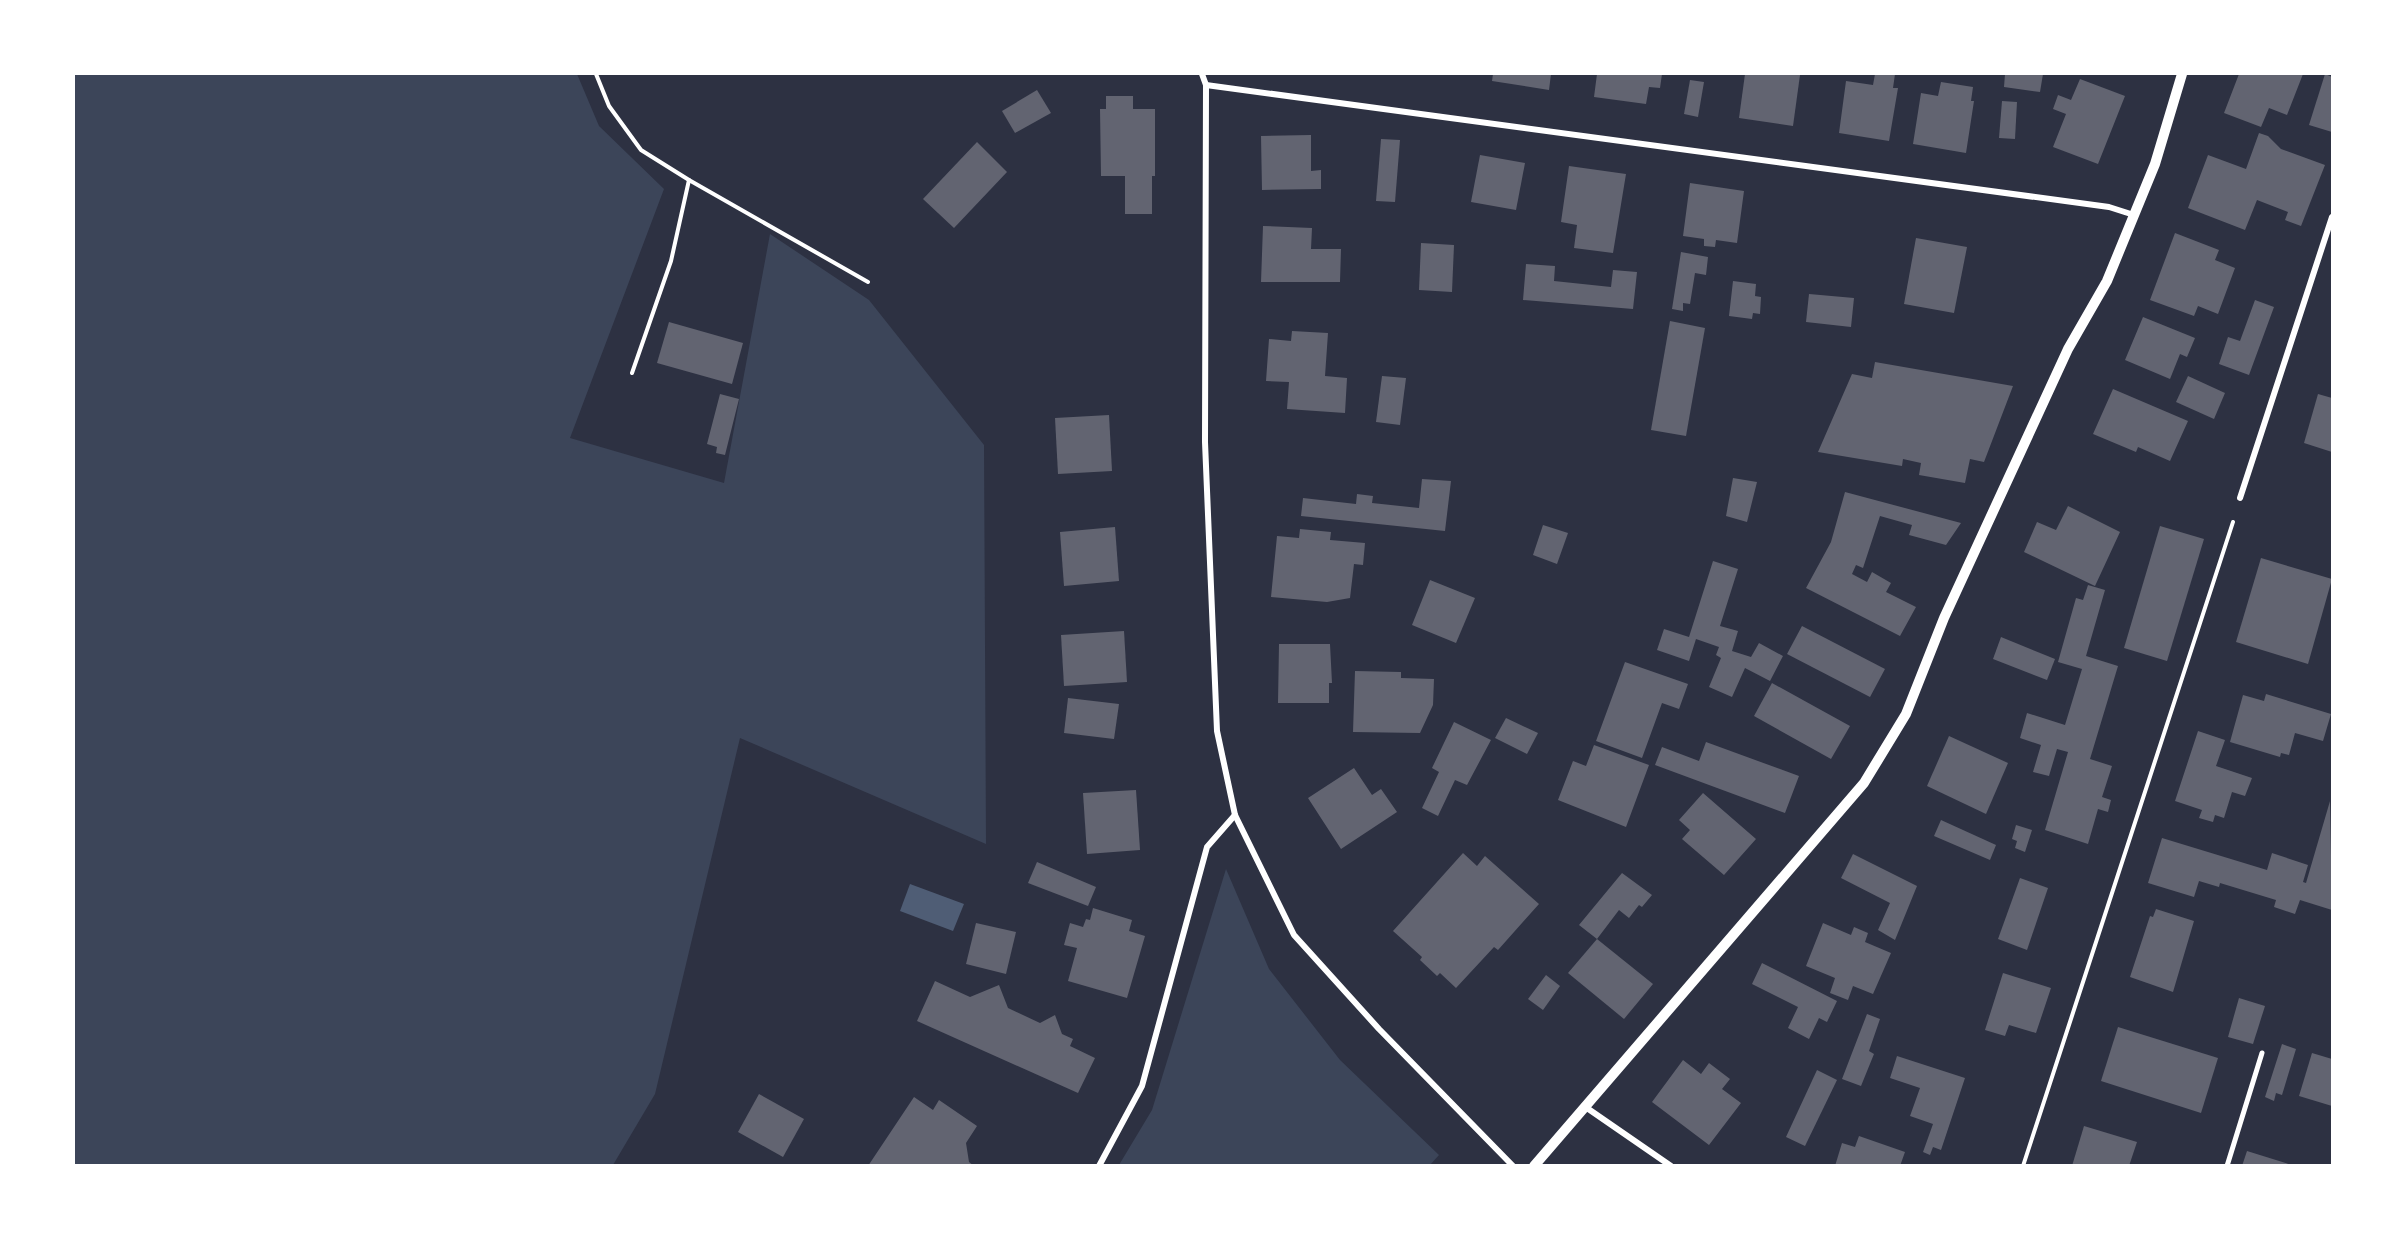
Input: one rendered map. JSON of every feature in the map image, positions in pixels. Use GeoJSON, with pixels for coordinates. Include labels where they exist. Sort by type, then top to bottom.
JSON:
{"type":"FeatureCollection","features":[{"type":"Feature","properties":{"kind":"street"},"geometry":{"type":"LineString","coordinates":[[1202,74],[1206,85],[1204,442],[1217,731],[1235,815],[1294,934],[1512,1166]]}},
{"type":"Feature","properties":{"kind":"street"},"geometry":{"type":"LineString","coordinates":[[1534,1166],[1864,783],[1906,714],[1954,597],[2068,349],[2107,281],[2155,164],[2182,74]]}},
{"type":"Feature","properties":{"kind":"street"},"geometry":{"type":"LineString","coordinates":[[1206,85],[2109,207],[2135,215]]}},
{"type":"Feature","properties":{"kind":"street"},"geometry":{"type":"LineString","coordinates":[[2240,498],[2332,217]]}},
{"type":"Feature","properties":{"kind":"street"},"geometry":{"type":"LineString","coordinates":[[1099,1166],[1142,1086],[1207,847],[1235,815]]}},
{"type":"Feature","properties":{"kind":"street"},"geometry":{"type":"LineString","coordinates":[[2227,1166],[2262,1053]]}},
{"type":"Feature","properties":{"kind":"street"},"geometry":{"type":"LineString","coordinates":[[1584,1106],[1671,1166]]}},
{"type":"Feature","properties":{"kind":"path"},"geometry":{"type":"LineString","coordinates":[[596,74],[609,106],[641,150],[689,180],[868,282]]}},
{"type":"Feature","properties":{"kind":"path"},"geometry":{"type":"LineString","coordinates":[[632,373],[671,261],[689,180]]}},
{"type":"Feature","properties":{"kind":"path"},"geometry":{"type":"LineString","coordinates":[[2023,1166],[2240,498]]}},
{"type":"Feature","properties":{"kind":"shaded area"},"geometry":{"type":"Polygon","coordinates":[[[74,74],[577,74],[599,126],[664,189],[570,438],[724,483],[770,234],[869,300],[984,445],[986,844],[740,738],[655,1094],[613,1165],[74,1165],[74,74]]]}},
{"type":"Feature","properties":{"kind":"shaded area"},"geometry":{"type":"Polygon","coordinates":[[[1226,869],[1269,969],[1340,1060],[1439,1155],[1430,1165],[1119,1165],[1152,1110],[1226,869]]]}},
{"type":"Feature","properties":{"kind":"shaded area"},"geometry":{"type":"Polygon","coordinates":[[[910,884],[964,904],[953,931],[900,911],[910,884]]]}},
{"type":"Feature","properties":{"kind":"building"},"geometry":{"type":"Polygon","coordinates":[[[1493,74],[1551,74],[1549,90],[1492,81],[1493,74]]]}},
{"type":"Feature","properties":{"kind":"building"},"geometry":{"type":"Polygon","coordinates":[[[1597,74],[1662,74],[1660,88],[1649,87],[1646,104],[1594,97],[1597,74]]]}},
{"type":"Feature","properties":{"kind":"building"},"geometry":{"type":"Polygon","coordinates":[[[1745,74],[1800,75],[1793,126],[1739,118],[1745,74]]]}},
{"type":"Feature","properties":{"kind":"building"},"geometry":{"type":"Polygon","coordinates":[[[1875,74],[1895,74],[1893,88],[1898,88],[1889,141],[1839,133],[1846,81],[1873,85],[1875,74]]]}},
{"type":"Feature","properties":{"kind":"building"},"geometry":{"type":"Polygon","coordinates":[[[2005,74],[2043,74],[2040,92],[2004,87],[2005,74]]]}},
{"type":"Feature","properties":{"kind":"building"},"geometry":{"type":"Polygon","coordinates":[[[2239,74],[2303,74],[2287,115],[2269,108],[2261,127],[2224,113],[2239,74]]]}},
{"type":"Feature","properties":{"kind":"building"},"geometry":{"type":"Polygon","coordinates":[[[2325,74],[2332,77],[2332,132],[2309,125],[2325,74]]]}},
{"type":"Feature","properties":{"kind":"building"},"geometry":{"type":"Polygon","coordinates":[[[2080,79],[2125,96],[2098,164],[2053,147],[2066,114],[2053,109],[2058,95],[2071,100],[2080,79]]]}},
{"type":"Feature","properties":{"kind":"building"},"geometry":{"type":"Polygon","coordinates":[[[1690,80],[1704,82],[1698,117],[1684,114],[1690,80]]]}},
{"type":"Feature","properties":{"kind":"building"},"geometry":{"type":"Polygon","coordinates":[[[1941,82],[1973,87],[1971,101],[1974,101],[1966,153],[1913,144],[1921,93],[1938,96],[1941,82]]]}},
{"type":"Feature","properties":{"kind":"building"},"geometry":{"type":"Polygon","coordinates":[[[1037,90],[1051,113],[1015,133],[1002,111],[1037,90]]]}},
{"type":"Feature","properties":{"kind":"building"},"geometry":{"type":"Polygon","coordinates":[[[1106,96],[1133,96],[1133,109],[1155,109],[1155,176],[1152,176],[1152,214],[1125,214],[1125,176],[1101,176],[1100,109],[1106,109],[1106,96]]]}},
{"type":"Feature","properties":{"kind":"building"},"geometry":{"type":"Polygon","coordinates":[[[2002,101],[2017,102],[2015,139],[1999,138],[2002,101]]]}},
{"type":"Feature","properties":{"kind":"building"},"geometry":{"type":"Polygon","coordinates":[[[2259,133],[2268,136],[2281,149],[2325,165],[2301,226],[2285,220],[2288,212],[2257,200],[2245,230],[2188,208],[2208,155],[2246,169],[2259,133]]]}},
{"type":"Feature","properties":{"kind":"building"},"geometry":{"type":"Polygon","coordinates":[[[1311,135],[1311,171],[1321,170],[1321,189],[1262,190],[1261,136],[1311,135]]]}},
{"type":"Feature","properties":{"kind":"building"},"geometry":{"type":"Polygon","coordinates":[[[1381,139],[1400,140],[1395,202],[1376,201],[1381,139]]]}},
{"type":"Feature","properties":{"kind":"building"},"geometry":{"type":"Polygon","coordinates":[[[977,142],[1007,172],[954,228],[923,199],[977,142]]]}},
{"type":"Feature","properties":{"kind":"building"},"geometry":{"type":"Polygon","coordinates":[[[1480,155],[1525,163],[1516,210],[1471,202],[1480,155]]]}},
{"type":"Feature","properties":{"kind":"building"},"geometry":{"type":"Polygon","coordinates":[[[1569,166],[1626,174],[1613,253],[1574,248],[1577,225],[1561,222],[1569,166]]]}},
{"type":"Feature","properties":{"kind":"building"},"geometry":{"type":"Polygon","coordinates":[[[1690,183],[1744,191],[1737,243],[1716,240],[1715,247],[1704,246],[1704,239],[1683,236],[1690,183]]]}},
{"type":"Feature","properties":{"kind":"building"},"geometry":{"type":"Polygon","coordinates":[[[1263,226],[1312,228],[1311,249],[1341,249],[1340,282],[1261,282],[1263,226]]]}},
{"type":"Feature","properties":{"kind":"building"},"geometry":{"type":"Polygon","coordinates":[[[2175,233],[2219,250],[2215,260],[2235,268],[2218,314],[2198,306],[2194,316],[2150,300],[2175,233]]]}},
{"type":"Feature","properties":{"kind":"building"},"geometry":{"type":"Polygon","coordinates":[[[1916,238],[1967,247],[1954,313],[1904,304],[1916,238]]]}},
{"type":"Feature","properties":{"kind":"building"},"geometry":{"type":"Polygon","coordinates":[[[1421,243],[1454,245],[1452,292],[1419,290],[1421,243]]]}},
{"type":"Feature","properties":{"kind":"building"},"geometry":{"type":"Polygon","coordinates":[[[1681,252],[1708,257],[1706,275],[1695,273],[1690,304],[1683,303],[1683,311],[1672,309],[1681,252]]]}},
{"type":"Feature","properties":{"kind":"building"},"geometry":{"type":"Polygon","coordinates":[[[1526,264],[1555,266],[1554,281],[1611,287],[1613,270],[1637,272],[1633,309],[1523,300],[1526,264]]]}},
{"type":"Feature","properties":{"kind":"building"},"geometry":{"type":"Polygon","coordinates":[[[1733,281],[1756,284],[1755,296],[1761,297],[1760,314],[1753,313],[1752,319],[1729,316],[1733,281]]]}},
{"type":"Feature","properties":{"kind":"building"},"geometry":{"type":"Polygon","coordinates":[[[1809,294],[1854,298],[1851,327],[1806,322],[1809,294]]]}},
{"type":"Feature","properties":{"kind":"building"},"geometry":{"type":"Polygon","coordinates":[[[2255,300],[2274,307],[2249,375],[2219,364],[2228,337],[2240,341],[2255,300]]]}},
{"type":"Feature","properties":{"kind":"building"},"geometry":{"type":"Polygon","coordinates":[[[2143,317],[2195,338],[2187,357],[2180,354],[2170,379],[2125,360],[2143,317]]]}},
{"type":"Feature","properties":{"kind":"building"},"geometry":{"type":"Polygon","coordinates":[[[1670,321],[1705,328],[1686,436],[1651,430],[1670,321]]]}},
{"type":"Feature","properties":{"kind":"building"},"geometry":{"type":"Polygon","coordinates":[[[669,322],[743,343],[732,384],[657,363],[669,322]]]}},
{"type":"Feature","properties":{"kind":"building"},"geometry":{"type":"Polygon","coordinates":[[[1292,331],[1328,333],[1325,376],[1347,378],[1345,413],[1287,409],[1289,382],[1266,381],[1269,339],[1291,341],[1292,331]]]}},
{"type":"Feature","properties":{"kind":"building"},"geometry":{"type":"Polygon","coordinates":[[[1875,362],[2013,386],[1984,462],[1970,459],[1965,483],[1919,475],[1921,463],[1903,459],[1902,466],[1818,452],[1852,374],[1872,378],[1875,362]]]}},
{"type":"Feature","properties":{"kind":"building"},"geometry":{"type":"Polygon","coordinates":[[[1382,376],[1406,378],[1400,425],[1376,422],[1382,376]]]}},
{"type":"Feature","properties":{"kind":"building"},"geometry":{"type":"Polygon","coordinates":[[[2188,376],[2225,393],[2214,419],[2176,402],[2188,376]]]}},
{"type":"Feature","properties":{"kind":"building"},"geometry":{"type":"Polygon","coordinates":[[[2113,389],[2188,421],[2170,461],[2138,447],[2136,452],[2093,434],[2113,389]]]}},
{"type":"Feature","properties":{"kind":"building"},"geometry":{"type":"Polygon","coordinates":[[[720,394],[739,399],[725,455],[716,453],[717,447],[707,444],[720,394]]]}},
{"type":"Feature","properties":{"kind":"building"},"geometry":{"type":"Polygon","coordinates":[[[2318,394],[2332,398],[2332,452],[2304,443],[2318,394]]]}},
{"type":"Feature","properties":{"kind":"building"},"geometry":{"type":"Polygon","coordinates":[[[1109,415],[1112,471],[1058,474],[1055,418],[1109,415]]]}},
{"type":"Feature","properties":{"kind":"building"},"geometry":{"type":"Polygon","coordinates":[[[1733,478],[1757,482],[1747,522],[1726,516],[1733,478]]]}},
{"type":"Feature","properties":{"kind":"building"},"geometry":{"type":"Polygon","coordinates":[[[1422,479],[1451,481],[1445,531],[1301,516],[1303,498],[1356,504],[1357,494],[1373,496],[1372,503],[1419,508],[1422,479]]]}},
{"type":"Feature","properties":{"kind":"building"},"geometry":{"type":"Polygon","coordinates":[[[1845,492],[1961,523],[1946,545],[1909,535],[1912,525],[1880,516],[1863,568],[1856,565],[1852,574],[1867,582],[1872,572],[1891,583],[1886,592],[1916,607],[1900,636],[1806,588],[1831,542],[1845,492]]]}},
{"type":"Feature","properties":{"kind":"building"},"geometry":{"type":"Polygon","coordinates":[[[2068,506],[2120,532],[2095,586],[2024,552],[2037,522],[2056,530],[2068,506]]]}},
{"type":"Feature","properties":{"kind":"building"},"geometry":{"type":"Polygon","coordinates":[[[1543,525],[1568,533],[1557,564],[1533,555],[1543,525]]]}},
{"type":"Feature","properties":{"kind":"building"},"geometry":{"type":"Polygon","coordinates":[[[2160,526],[2204,539],[2167,661],[2124,648],[2160,526]]]}},
{"type":"Feature","properties":{"kind":"building"},"geometry":{"type":"Polygon","coordinates":[[[1115,527],[1119,581],[1064,586],[1060,532],[1115,527]]]}},
{"type":"Feature","properties":{"kind":"building"},"geometry":{"type":"Polygon","coordinates":[[[1300,529],[1331,532],[1330,540],[1365,543],[1363,565],[1354,564],[1350,598],[1327,602],[1271,597],[1277,536],[1299,538],[1300,529]]]}},
{"type":"Feature","properties":{"kind":"building"},"geometry":{"type":"Polygon","coordinates":[[[2261,558],[2332,579],[2308,664],[2236,642],[2261,558]]]}},
{"type":"Feature","properties":{"kind":"building"},"geometry":{"type":"Polygon","coordinates":[[[1713,561],[1738,569],[1720,626],[1738,631],[1732,651],[1751,657],[1759,643],[1783,656],[1770,681],[1745,668],[1732,697],[1709,687],[1721,658],[1716,655],[1719,647],[1696,639],[1689,661],[1657,650],[1664,629],[1689,637],[1713,561]]]}},
{"type":"Feature","properties":{"kind":"building"},"geometry":{"type":"Polygon","coordinates":[[[1430,580],[1475,598],[1456,643],[1412,625],[1430,580]]]}},
{"type":"Feature","properties":{"kind":"building"},"geometry":{"type":"Polygon","coordinates":[[[2088,585],[2105,590],[2086,656],[2118,666],[2090,759],[2112,766],[2102,797],[2111,800],[2108,812],[2098,809],[2088,844],[2045,830],[2068,752],[2057,749],[2049,776],[2033,772],[2041,745],[2020,738],[2027,713],[2065,725],[2082,669],[2058,662],[2076,598],[2083,600],[2088,585]]]}},
{"type":"Feature","properties":{"kind":"building"},"geometry":{"type":"Polygon","coordinates":[[[1802,626],[1885,669],[1870,697],[1787,654],[1802,626]]]}},
{"type":"Feature","properties":{"kind":"building"},"geometry":{"type":"Polygon","coordinates":[[[1124,631],[1127,682],[1064,686],[1061,635],[1124,631]]]}},
{"type":"Feature","properties":{"kind":"building"},"geometry":{"type":"Polygon","coordinates":[[[2001,637],[2055,659],[2047,680],[1993,659],[2001,637]]]}},
{"type":"Feature","properties":{"kind":"building"},"geometry":{"type":"Polygon","coordinates":[[[1279,644],[1330,644],[1332,683],[1329,683],[1329,703],[1278,703],[1279,644]]]}},
{"type":"Feature","properties":{"kind":"building"},"geometry":{"type":"Polygon","coordinates":[[[1625,662],[1688,684],[1679,709],[1662,703],[1642,758],[1596,741],[1625,662]]]}},
{"type":"Feature","properties":{"kind":"building"},"geometry":{"type":"Polygon","coordinates":[[[1355,671],[1401,672],[1401,678],[1434,679],[1433,705],[1420,733],[1353,732],[1355,671]]]}},
{"type":"Feature","properties":{"kind":"building"},"geometry":{"type":"Polygon","coordinates":[[[1772,683],[1850,726],[1831,759],[1754,716],[1772,683]]]}},
{"type":"Feature","properties":{"kind":"building"},"geometry":{"type":"Polygon","coordinates":[[[2266,694],[2331,714],[2323,741],[2295,733],[2289,755],[2281,753],[2280,757],[2230,742],[2243,695],[2264,701],[2266,694]]]}},
{"type":"Feature","properties":{"kind":"building"},"geometry":{"type":"Polygon","coordinates":[[[1068,698],[1119,704],[1114,739],[1064,733],[1068,698]]]}},
{"type":"Feature","properties":{"kind":"building"},"geometry":{"type":"Polygon","coordinates":[[[1506,718],[1538,733],[1527,754],[1495,738],[1506,718]]]}},
{"type":"Feature","properties":{"kind":"building"},"geometry":{"type":"Polygon","coordinates":[[[1454,722],[1491,740],[1467,785],[1455,780],[1438,816],[1422,808],[1439,772],[1432,768],[1454,722]]]}},
{"type":"Feature","properties":{"kind":"building"},"geometry":{"type":"Polygon","coordinates":[[[2198,731],[2225,740],[2216,766],[2252,778],[2245,796],[2232,792],[2224,818],[2215,815],[2213,822],[2199,818],[2202,810],[2175,801],[2198,731]]]}},
{"type":"Feature","properties":{"kind":"building"},"geometry":{"type":"Polygon","coordinates":[[[1949,736],[2008,763],[1986,814],[1927,786],[1949,736]]]}},
{"type":"Feature","properties":{"kind":"building"},"geometry":{"type":"Polygon","coordinates":[[[1706,742],[1799,776],[1785,813],[1655,765],[1662,747],[1699,761],[1706,742]]]}},
{"type":"Feature","properties":{"kind":"building"},"geometry":{"type":"Polygon","coordinates":[[[1594,745],[1649,765],[1626,827],[1558,800],[1573,761],[1586,766],[1594,745]]]}},
{"type":"Feature","properties":{"kind":"building"},"geometry":{"type":"Polygon","coordinates":[[[1354,768],[1372,795],[1381,789],[1397,812],[1341,849],[1308,798],[1354,768]]]}},
{"type":"Feature","properties":{"kind":"building"},"geometry":{"type":"Polygon","coordinates":[[[1136,790],[1140,850],[1087,854],[1083,793],[1136,790]]]}},
{"type":"Feature","properties":{"kind":"building"},"geometry":{"type":"Polygon","coordinates":[[[1703,793],[1756,839],[1724,875],[1682,839],[1690,830],[1679,820],[1703,793]]]}},
{"type":"Feature","properties":{"kind":"building"},"geometry":{"type":"Polygon","coordinates":[[[2330,801],[2332,910],[2300,900],[2295,914],[2274,907],[2276,900],[2220,883],[2219,887],[2199,881],[2194,897],[2148,883],[2162,838],[2267,870],[2272,853],[2308,865],[2303,882],[2306,883],[2330,801]]]}},
{"type":"Feature","properties":{"kind":"building"},"geometry":{"type":"Polygon","coordinates":[[[1941,820],[1996,845],[1990,860],[1934,836],[1941,820]]]}},
{"type":"Feature","properties":{"kind":"building"},"geometry":{"type":"Polygon","coordinates":[[[2016,825],[2032,830],[2025,852],[2015,848],[2017,841],[2012,839],[2016,825]]]}},
{"type":"Feature","properties":{"kind":"building"},"geometry":{"type":"Polygon","coordinates":[[[1463,853],[1477,866],[1485,856],[1539,904],[1498,950],[1494,947],[1456,988],[1440,973],[1437,976],[1420,960],[1422,957],[1393,931],[1463,853]]]}},
{"type":"Feature","properties":{"kind":"building"},"geometry":{"type":"Polygon","coordinates":[[[1853,854],[1917,886],[1895,940],[1878,930],[1890,903],[1841,878],[1853,854]]]}},
{"type":"Feature","properties":{"kind":"building"},"geometry":{"type":"Polygon","coordinates":[[[1037,862],[1096,887],[1088,906],[1028,883],[1037,862]]]}},
{"type":"Feature","properties":{"kind":"building"},"geometry":{"type":"Polygon","coordinates":[[[1622,873],[1652,895],[1642,907],[1639,905],[1629,918],[1619,910],[1597,939],[1579,925],[1622,873]]]}},
{"type":"Feature","properties":{"kind":"building"},"geometry":{"type":"Polygon","coordinates":[[[2020,878],[2048,888],[2027,950],[1998,939],[2020,878]]]}},
{"type":"Feature","properties":{"kind":"building"},"geometry":{"type":"Polygon","coordinates":[[[1093,908],[1132,920],[1129,931],[1145,936],[1127,998],[1068,981],[1077,948],[1064,945],[1070,923],[1083,927],[1086,919],[1090,920],[1093,908]]]}},
{"type":"Feature","properties":{"kind":"building"},"geometry":{"type":"Polygon","coordinates":[[[2156,909],[2194,921],[2173,992],[2130,977],[2150,916],[2153,917],[2156,909]]]}},
{"type":"Feature","properties":{"kind":"building"},"geometry":{"type":"Polygon","coordinates":[[[976,923],[1016,932],[1006,974],[966,964],[976,923]]]}},
{"type":"Feature","properties":{"kind":"building"},"geometry":{"type":"Polygon","coordinates":[[[1823,923],[1851,935],[1854,927],[1868,933],[1865,942],[1891,953],[1873,994],[1853,986],[1848,1000],[1830,993],[1835,978],[1806,966],[1823,923]]]}},
{"type":"Feature","properties":{"kind":"building"},"geometry":{"type":"Polygon","coordinates":[[[1597,939],[1653,984],[1624,1019],[1568,973],[1597,939]]]}},
{"type":"Feature","properties":{"kind":"building"},"geometry":{"type":"Polygon","coordinates":[[[1762,963],[1837,1001],[1827,1022],[1819,1018],[1809,1039],[1788,1028],[1798,1007],[1752,984],[1762,963]]]}},
{"type":"Feature","properties":{"kind":"building"},"geometry":{"type":"Polygon","coordinates":[[[2003,973],[2051,988],[2036,1033],[2009,1025],[2005,1036],[1985,1030],[2003,973]]]}},
{"type":"Feature","properties":{"kind":"building"},"geometry":{"type":"Polygon","coordinates":[[[1546,975],[1560,986],[1543,1010],[1528,999],[1546,975]]]}},
{"type":"Feature","properties":{"kind":"building"},"geometry":{"type":"Polygon","coordinates":[[[935,981],[970,997],[999,985],[1008,1008],[1040,1023],[1055,1015],[1062,1034],[1073,1039],[1070,1046],[1095,1058],[1078,1093],[917,1021],[935,981]]]}},
{"type":"Feature","properties":{"kind":"building"},"geometry":{"type":"Polygon","coordinates":[[[2239,998],[2265,1006],[2253,1044],[2228,1037],[2239,998]]]}},
{"type":"Feature","properties":{"kind":"building"},"geometry":{"type":"Polygon","coordinates":[[[1867,1014],[1880,1019],[1869,1051],[1874,1054],[1861,1086],[1842,1079],[1867,1014]]]}},
{"type":"Feature","properties":{"kind":"building"},"geometry":{"type":"Polygon","coordinates":[[[2118,1027],[2218,1058],[2201,1113],[2101,1081],[2118,1027]]]}},
{"type":"Feature","properties":{"kind":"building"},"geometry":{"type":"Polygon","coordinates":[[[2282,1044],[2296,1049],[2282,1095],[2276,1093],[2274,1101],[2265,1097],[2282,1044]]]}},
{"type":"Feature","properties":{"kind":"building"},"geometry":{"type":"Polygon","coordinates":[[[2312,1053],[2332,1059],[2332,1106],[2299,1096],[2312,1053]]]}},
{"type":"Feature","properties":{"kind":"building"},"geometry":{"type":"Polygon","coordinates":[[[1897,1056],[1965,1078],[1941,1150],[1933,1147],[1930,1155],[1923,1152],[1933,1124],[1910,1116],[1920,1088],[1890,1078],[1897,1056]]]}},
{"type":"Feature","properties":{"kind":"building"},"geometry":{"type":"Polygon","coordinates":[[[1683,1060],[1701,1074],[1709,1063],[1730,1079],[1722,1089],[1741,1103],[1709,1145],[1652,1102],[1683,1060]]]}},
{"type":"Feature","properties":{"kind":"building"},"geometry":{"type":"Polygon","coordinates":[[[1817,1070],[1837,1080],[1805,1146],[1786,1137],[1817,1070]]]}},
{"type":"Feature","properties":{"kind":"building"},"geometry":{"type":"Polygon","coordinates":[[[759,1094],[804,1119],[783,1157],[738,1132],[759,1094]]]}},
{"type":"Feature","properties":{"kind":"building"},"geometry":{"type":"Polygon","coordinates":[[[914,1097],[933,1110],[939,1100],[977,1126],[966,1143],[969,1162],[974,1166],[868,1166],[914,1097]]]}},
{"type":"Feature","properties":{"kind":"building"},"geometry":{"type":"Polygon","coordinates":[[[2084,1126],[2137,1142],[2129,1166],[2072,1166],[2084,1126]]]}},
{"type":"Feature","properties":{"kind":"building"},"geometry":{"type":"Polygon","coordinates":[[[1859,1136],[1905,1152],[1900,1166],[1835,1166],[1842,1143],[1855,1147],[1859,1136]]]}},
{"type":"Feature","properties":{"kind":"building"},"geometry":{"type":"Polygon","coordinates":[[[2247,1151],[2292,1165],[2292,1166],[2242,1166],[2247,1151]]]}}]}
